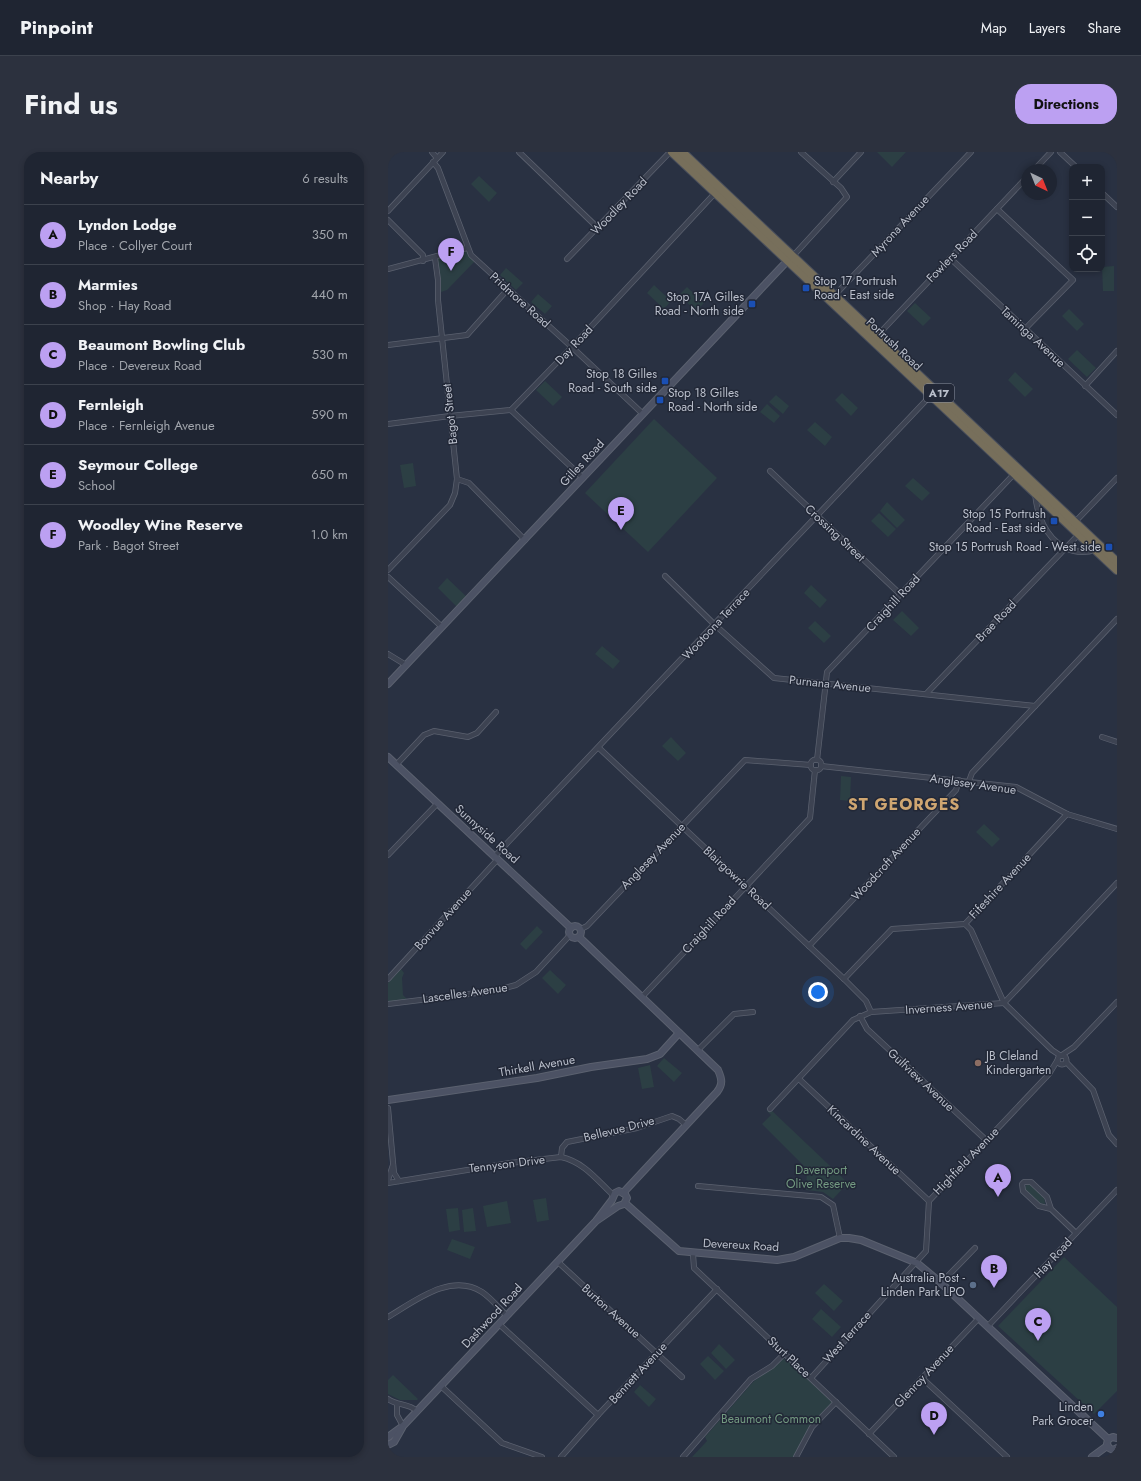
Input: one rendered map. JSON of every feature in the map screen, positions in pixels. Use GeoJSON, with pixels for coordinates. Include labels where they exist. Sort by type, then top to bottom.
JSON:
{"type":"FeatureCollection","features":[{"type":"Feature","properties":{"kind":"highway","name":"Portrush Road"},"geometry":{"type":"LineString","coordinates":[[671,152],[717,190],[1017,472],[1075,522],[1117,562]]}},
{"type":"Feature","properties":{"kind":"highway","name":"Portrush Road"},"geometry":{"type":"LineString","coordinates":[[682,152],[717,190]]}},
{"type":"Feature","properties":{"kind":"highway","name":"Portrush Road"},"geometry":{"type":"LineString","coordinates":[[832,298],[877,336],[933,393]]}},
{"type":"Feature","properties":{"kind":"highway","name":"Portrush Road"},"geometry":{"type":"LineString","coordinates":[[1017,472],[1035,493],[1117,570]]}},
{"type":"Feature","properties":{"kind":"street","name":"Pridmore Road"},"geometry":{"type":"LineString","coordinates":[[432,152],[470,255],[572,347],[643,414]]}},
{"type":"Feature","properties":{"kind":"street"},"geometry":{"type":"LineString","coordinates":[[388,211],[443,152]]}},
{"type":"Feature","properties":{"kind":"street"},"geometry":{"type":"LineString","coordinates":[[519,152],[598,228]]}},
{"type":"Feature","properties":{"kind":"street","name":"Woodley Road"},"geometry":{"type":"LineString","coordinates":[[567,259],[671,152]]}},
{"type":"Feature","properties":{"kind":"street"},"geometry":{"type":"LineString","coordinates":[[790,259],[845,201],[847,197],[845,193],[801,152]]}},
{"type":"Feature","properties":{"kind":"street"},"geometry":{"type":"LineString","coordinates":[[833,182],[860,152]]}},
{"type":"Feature","properties":{"kind":"street","name":"Myrona Avenue"},"geometry":{"type":"LineString","coordinates":[[832,298],[971,152]]}},
{"type":"Feature","properties":{"kind":"street"},"geometry":{"type":"LineString","coordinates":[[1040,164],[1051,152]]}},
{"type":"Feature","properties":{"kind":"street"},"geometry":{"type":"LineString","coordinates":[[1060,152],[1073,164]]}},
{"type":"Feature","properties":{"kind":"street","name":"Fowlers Road"},"geometry":{"type":"LineString","coordinates":[[877,336],[1021,183]]}},
{"type":"Feature","properties":{"kind":"street","name":"Day Road"},"geometry":{"type":"LineString","coordinates":[[511,410],[572,347],[717,190]]}},
{"type":"Feature","properties":{"kind":"street"},"geometry":{"type":"LineString","coordinates":[[1105,196],[1117,207]]}},
{"type":"Feature","properties":{"kind":"street"},"geometry":{"type":"LineString","coordinates":[[997,209],[1073,280],[1024,330]]}},
{"type":"Feature","properties":{"kind":"street"},"geometry":{"type":"LineString","coordinates":[[388,220],[423,255],[423,261]]}},
{"type":"Feature","properties":{"kind":"street"},"geometry":{"type":"LineString","coordinates":[[388,269],[435,258],[467,248]]}},
{"type":"Feature","properties":{"kind":"street","name":"Bagot Street"},"geometry":{"type":"LineString","coordinates":[[388,570],[450,505],[455,493],[457,479],[435,258]]}},
{"type":"Feature","properties":{"kind":"street","name":"Taminga Avenue"},"geometry":{"type":"LineString","coordinates":[[950,258],[1024,330],[1117,415]]}},
{"type":"Feature","properties":{"kind":"street","name":"Gilles Road"},"geometry":{"type":"LineString","coordinates":[[388,684],[790,259]]}},
{"type":"Feature","properties":{"kind":"street"},"geometry":{"type":"LineString","coordinates":[[388,345],[467,336],[508,289]]}},
{"type":"Feature","properties":{"kind":"street"},"geometry":{"type":"LineString","coordinates":[[1085,386],[1117,351]]}},
{"type":"Feature","properties":{"kind":"street","name":"Wootoona Terrace"},"geometry":{"type":"LineString","coordinates":[[496,858],[933,393]]}},
{"type":"Feature","properties":{"kind":"street"},"geometry":{"type":"LineString","coordinates":[[388,424],[511,410],[583,478]]}},
{"type":"Feature","properties":{"kind":"street","name":"Crossing Street"},"geometry":{"type":"LineString","coordinates":[[770,471],[900,594]]}},
{"type":"Feature","properties":{"kind":"street","name":"Craighill Road"},"geometry":{"type":"LineString","coordinates":[[817,760],[828,672],[900,594],[1017,472]]}},
{"type":"Feature","properties":{"kind":"street"},"geometry":{"type":"LineString","coordinates":[[1075,522],[1117,478]]}},
{"type":"Feature","properties":{"kind":"street"},"geometry":{"type":"LineString","coordinates":[[457,479],[469,483],[525,540]]}},
{"type":"Feature","properties":{"kind":"street"},"geometry":{"type":"LineString","coordinates":[[1035,493],[1037,507],[1048,533],[1055,542],[1065,548],[1089,552],[1096,550]]}},
{"type":"Feature","properties":{"kind":"street","name":"Brae Road"},"geometry":{"type":"LineString","coordinates":[[927,693],[1079,534]]}},
{"type":"Feature","properties":{"kind":"street","name":"Purnana Avenue"},"geometry":{"type":"LineString","coordinates":[[665,576],[774,678],[927,693],[1035,706]]}},
{"type":"Feature","properties":{"kind":"street"},"geometry":{"type":"LineString","coordinates":[[388,577],[442,627]]}},
{"type":"Feature","properties":{"kind":"street"},"geometry":{"type":"LineString","coordinates":[[969,781],[972,772],[1117,619]]}},
{"type":"Feature","properties":{"kind":"street"},"geometry":{"type":"LineString","coordinates":[[388,654],[406,665]]}},
{"type":"Feature","properties":{"kind":"street"},"geometry":{"type":"LineString","coordinates":[[396,765],[424,735],[434,731],[468,737],[477,733],[496,712]]}},
{"type":"Feature","properties":{"kind":"street"},"geometry":{"type":"LineString","coordinates":[[1102,737],[1117,742]]}},
{"type":"Feature","properties":{"kind":"street","name":"Blairgowrie Road"},"geometry":{"type":"LineString","coordinates":[[599,748],[866,1001],[871,1012]]}},
{"type":"Feature","properties":{"kind":"street","name":"Sunnyside Road"},"geometry":{"type":"LineString","coordinates":[[388,757],[572,928]]}},
{"type":"Feature","properties":{"kind":"street","name":"Anglesey Avenue"},"geometry":{"type":"LineString","coordinates":[[581,929],[586,926],[745,760],[811,765]]}},
{"type":"Feature","properties":{"kind":"street"},"geometry":{"type":"LineString","coordinates":[[817,760],[822,766],[820,769],[815,770],[811,765],[813,761],[817,760]]}},
{"type":"Feature","properties":{"kind":"street","name":"Anglesey Avenue"},"geometry":{"type":"LineString","coordinates":[[822,766],[1016,787],[1067,814],[1117,829]]}},
{"type":"Feature","properties":{"kind":"street","name":"Craighill Road"},"geometry":{"type":"LineString","coordinates":[[642,997],[810,818],[815,770]]}},
{"type":"Feature","properties":{"kind":"street","name":"Woodcroft Avenue"},"geometry":{"type":"LineString","coordinates":[[809,946],[956,790],[959,780]]}},
{"type":"Feature","properties":{"kind":"street"},"geometry":{"type":"LineString","coordinates":[[388,855],[437,804]]}},
{"type":"Feature","properties":{"kind":"street","name":"Fifeshire Avenue"},"geometry":{"type":"LineString","coordinates":[[844,980],[892,929],[964,924],[1067,814]]}},
{"type":"Feature","properties":{"kind":"street","name":"Bonvue Avenue"},"geometry":{"type":"LineString","coordinates":[[388,979],[496,858]]}},
{"type":"Feature","properties":{"kind":"street","name":"Inverness Avenue"},"geometry":{"type":"LineString","coordinates":[[770,1108],[853,1020],[860,1016],[871,1012],[1004,1003],[1117,883]]}},
{"type":"Feature","properties":{"kind":"street"},"geometry":{"type":"LineString","coordinates":[[964,924],[971,930],[1004,1003],[1093,1090],[1109,1135],[1117,1144]]}},
{"type":"Feature","properties":{"kind":"street"},"geometry":{"type":"LineString","coordinates":[[579,937],[582,933],[581,929],[575,927],[572,928],[569,932],[570,935],[579,937],[698,1050],[718,1070],[722,1078],[721,1087],[623,1193],[619,1192],[613,1197],[596,1221]]}},
{"type":"Feature","properties":{"kind":"street","name":"Lascelles Avenue"},"geometry":{"type":"LineString","coordinates":[[388,1004],[493,991],[516,985],[536,972],[570,935]]}},
{"type":"Feature","properties":{"kind":"street","name":"Highfield Avenue"},"geometry":{"type":"LineString","coordinates":[[917,1263],[926,1251],[929,1201],[1117,1002]]}},
{"type":"Feature","properties":{"kind":"street"},"geometry":{"type":"LineString","coordinates":[[698,1050],[734,1014],[753,1012]]}},
{"type":"Feature","properties":{"kind":"street","name":"Gulfview Avenue"},"geometry":{"type":"LineString","coordinates":[[860,1016],[867,1029],[986,1140]]}},
{"type":"Feature","properties":{"kind":"street","name":"Thirkell Avenue"},"geometry":{"type":"LineString","coordinates":[[388,1100],[537,1078],[591,1067],[647,1059],[660,1054],[679,1033]]}},
{"type":"Feature","properties":{"kind":"street","name":"Kincardine Avenue"},"geometry":{"type":"LineString","coordinates":[[799,1079],[929,1201]]}},
{"type":"Feature","properties":{"kind":"street"},"geometry":{"type":"LineString","coordinates":[[388,1108],[394,1173],[399,1181]]}},
{"type":"Feature","properties":{"kind":"street","name":"Bellevue Drive"},"geometry":{"type":"LineString","coordinates":[[561,1157],[562,1148],[567,1142],[637,1128],[672,1116],[679,1119],[686,1125]]}},
{"type":"Feature","properties":{"kind":"street","name":"Tennyson Drive"},"geometry":{"type":"LineString","coordinates":[[388,1181],[399,1181],[510,1163],[561,1157],[568,1159],[586,1169],[613,1197]]}},
{"type":"Feature","properties":{"kind":"street"},"geometry":{"type":"LineString","coordinates":[[388,1181],[394,1161]]}},
{"type":"Feature","properties":{"kind":"street"},"geometry":{"type":"LineString","coordinates":[[1051,1209],[1039,1206],[1023,1191],[1022,1184],[1024,1182],[1031,1182],[1047,1197],[1051,1209],[1076,1233]]}},
{"type":"Feature","properties":{"kind":"street"},"geometry":{"type":"LineString","coordinates":[[698,1186],[821,1196],[833,1205],[840,1238]]}},
{"type":"Feature","properties":{"kind":"street","name":"Hay Road"},"geometry":{"type":"LineString","coordinates":[[988,1326],[1117,1190]]}},
{"type":"Feature","properties":{"kind":"street"},"geometry":{"type":"LineString","coordinates":[[596,1221],[625,1203],[626,1196],[623,1193]]}},
{"type":"Feature","properties":{"kind":"street"},"geometry":{"type":"LineString","coordinates":[[613,1197],[618,1206]]}},
{"type":"Feature","properties":{"kind":"street","name":"Devereux Road"},"geometry":{"type":"LineString","coordinates":[[625,1203],[673,1247],[679,1251],[693,1254],[777,1260],[794,1257],[840,1238],[861,1240],[917,1263],[988,1326],[1108,1439]]}},
{"type":"Feature","properties":{"kind":"street","name":"Dashwood Road"},"geometry":{"type":"LineString","coordinates":[[388,1437],[403,1426],[596,1221]]}},
{"type":"Feature","properties":{"kind":"street"},"geometry":{"type":"LineString","coordinates":[[941,1283],[975,1248]]}},
{"type":"Feature","properties":{"kind":"street","name":"Sturt Place"},"geometry":{"type":"LineString","coordinates":[[693,1254],[694,1268],[894,1457]]}},
{"type":"Feature","properties":{"kind":"street","name":"Burton Avenue"},"geometry":{"type":"LineString","coordinates":[[558,1262],[682,1377]]}},
{"type":"Feature","properties":{"kind":"street","name":"West Terrace"},"geometry":{"type":"LineString","coordinates":[[811,1378],[866,1315],[917,1263]]}},
{"type":"Feature","properties":{"kind":"street"},"geometry":{"type":"LineString","coordinates":[[388,1317],[432,1292],[449,1286],[461,1285],[468,1286],[484,1293],[507,1316]]}},
{"type":"Feature","properties":{"kind":"street","name":"Bennett Avenue"},"geometry":{"type":"LineString","coordinates":[[561,1457],[598,1415],[717,1289]]}},
{"type":"Feature","properties":{"kind":"street","name":"Glenroy Avenue"},"geometry":{"type":"LineString","coordinates":[[869,1434],[978,1318]]}},
{"type":"Feature","properties":{"kind":"street"},"geometry":{"type":"LineString","coordinates":[[499,1324],[598,1415]]}},
{"type":"Feature","properties":{"kind":"street"},"geometry":{"type":"LineString","coordinates":[[683,1457],[751,1379],[772,1366],[785,1353]]}},
{"type":"Feature","properties":{"kind":"street"},"geometry":{"type":"LineString","coordinates":[[922,1378],[1007,1457]]}},
{"type":"Feature","properties":{"kind":"street"},"geometry":{"type":"LineString","coordinates":[[441,1386],[502,1443],[542,1457]]}},
{"type":"Feature","properties":{"kind":"street"},"geometry":{"type":"LineString","coordinates":[[388,1399],[398,1404],[408,1405],[417,1411]]}},
{"type":"Feature","properties":{"kind":"street"},"geometry":{"type":"LineString","coordinates":[[796,1457],[812,1428],[836,1402]]}},
{"type":"Feature","properties":{"kind":"street"},"geometry":{"type":"LineString","coordinates":[[398,1404],[397,1416],[403,1426]]}},
{"type":"Feature","properties":{"kind":"street","name":"Dashwood Road"},"geometry":{"type":"LineString","coordinates":[[388,1445],[394,1442],[403,1426]]}},
{"type":"Feature","properties":{"kind":"street"},"geometry":{"type":"LineString","coordinates":[[1092,1457],[1107,1446],[1108,1439],[1113,1437],[1117,1438]]}},
{"type":"Feature","properties":{"kind":"street"},"geometry":{"type":"LineString","coordinates":[[1107,1446],[1113,1450],[1117,1448]]}},
{"type":"Feature","properties":{"kind":"green space"},"geometry":{"type":"Polygon","coordinates":[[[877,152],[906,152],[892,167],[877,152]]]}},
{"type":"Feature","properties":{"kind":"green space"},"geometry":{"type":"Polygon","coordinates":[[[479,176],[497,193],[489,202],[471,184],[479,176]]]}},
{"type":"Feature","properties":{"kind":"green space"},"geometry":{"type":"Polygon","coordinates":[[[467,248],[476,260],[447,290],[438,293],[435,258],[467,248]]]}},
{"type":"Feature","properties":{"kind":"green space"},"geometry":{"type":"Polygon","coordinates":[[[1114,266],[1114,291],[1103,291],[1102,272],[1105,272],[1105,267],[1114,266]]]}},
{"type":"Feature","properties":{"kind":"green space"},"geometry":{"type":"Polygon","coordinates":[[[506,268],[523,283],[516,290],[500,275],[506,268]]]}},
{"type":"Feature","properties":{"kind":"green space"},"geometry":{"type":"Polygon","coordinates":[[[654,285],[671,301],[664,309],[647,293],[654,285]]]}},
{"type":"Feature","properties":{"kind":"green space"},"geometry":{"type":"Polygon","coordinates":[[[687,287],[704,303],[696,311],[679,295],[687,287]]]}},
{"type":"Feature","properties":{"kind":"green space"},"geometry":{"type":"Polygon","coordinates":[[[538,294],[552,306],[545,314],[531,302],[538,294]]]}},
{"type":"Feature","properties":{"kind":"green space"},"geometry":{"type":"Polygon","coordinates":[[[915,303],[931,318],[923,326],[907,311],[915,303]]]}},
{"type":"Feature","properties":{"kind":"green space"},"geometry":{"type":"Polygon","coordinates":[[[1069,309],[1084,324],[1077,331],[1062,316],[1069,309]]]}},
{"type":"Feature","properties":{"kind":"green space"},"geometry":{"type":"Polygon","coordinates":[[[1077,350],[1096,368],[1087,377],[1068,359],[1077,350]]]}},
{"type":"Feature","properties":{"kind":"green space"},"geometry":{"type":"Polygon","coordinates":[[[1015,372],[1033,389],[1025,397],[1008,380],[1015,372]]]}},
{"type":"Feature","properties":{"kind":"green space"},"geometry":{"type":"Polygon","coordinates":[[[545,381],[562,397],[553,406],[536,390],[545,381]]]}},
{"type":"Feature","properties":{"kind":"green space"},"geometry":{"type":"Polygon","coordinates":[[[842,393],[858,408],[851,416],[835,400],[842,393]]]}},
{"type":"Feature","properties":{"kind":"green space"},"geometry":{"type":"Polygon","coordinates":[[[776,395],[789,406],[783,414],[769,402],[776,395]]]}},
{"type":"Feature","properties":{"kind":"green space"},"geometry":{"type":"Polygon","coordinates":[[[767,404],[780,416],[774,423],[760,412],[767,404]]]}},
{"type":"Feature","properties":{"kind":"green space"},"geometry":{"type":"Polygon","coordinates":[[[654,419],[717,478],[648,552],[585,493],[654,419]]]}},
{"type":"Feature","properties":{"kind":"green space"},"geometry":{"type":"Polygon","coordinates":[[[815,422],[832,437],[825,446],[807,430],[815,422]]]}},
{"type":"Feature","properties":{"kind":"green space"},"geometry":{"type":"Polygon","coordinates":[[[413,463],[416,486],[404,488],[400,465],[413,463]]]}},
{"type":"Feature","properties":{"kind":"green space"},"geometry":{"type":"Polygon","coordinates":[[[913,478],[930,493],[922,501],[905,486],[913,478]]]}},
{"type":"Feature","properties":{"kind":"green space"},"geometry":{"type":"Polygon","coordinates":[[[887,502],[905,520],[897,528],[880,511],[887,502]]]}},
{"type":"Feature","properties":{"kind":"green space"},"geometry":{"type":"Polygon","coordinates":[[[879,513],[896,529],[888,537],[871,521],[879,513]]]}},
{"type":"Feature","properties":{"kind":"green space"},"geometry":{"type":"Polygon","coordinates":[[[447,578],[469,599],[459,609],[438,588],[447,578]]]}},
{"type":"Feature","properties":{"kind":"green space"},"geometry":{"type":"Polygon","coordinates":[[[811,585],[827,600],[820,608],[804,593],[811,585]]]}},
{"type":"Feature","properties":{"kind":"green space"},"geometry":{"type":"Polygon","coordinates":[[[902,611],[919,628],[911,636],[893,620],[902,611]]]}},
{"type":"Feature","properties":{"kind":"green space"},"geometry":{"type":"Polygon","coordinates":[[[815,621],[831,636],[824,643],[808,628],[815,621]]]}},
{"type":"Feature","properties":{"kind":"green space"},"geometry":{"type":"Polygon","coordinates":[[[602,646],[620,661],[613,669],[595,654],[602,646]]]}},
{"type":"Feature","properties":{"kind":"green space"},"geometry":{"type":"Polygon","coordinates":[[[671,737],[686,753],[678,761],[662,746],[671,737]]]}},
{"type":"Feature","properties":{"kind":"green space"},"geometry":{"type":"Polygon","coordinates":[[[841,776],[851,777],[850,801],[840,800],[841,776]]]}},
{"type":"Feature","properties":{"kind":"green space"},"geometry":{"type":"Polygon","coordinates":[[[984,824],[1000,839],[992,847],[976,832],[984,824]]]}},
{"type":"Feature","properties":{"kind":"green space"},"geometry":{"type":"Polygon","coordinates":[[[537,926],[543,932],[526,950],[520,944],[537,926]]]}},
{"type":"Feature","properties":{"kind":"green space"},"geometry":{"type":"Polygon","coordinates":[[[401,969],[404,973],[402,978],[403,995],[408,1000],[388,1002],[388,983],[401,969]]]}},
{"type":"Feature","properties":{"kind":"green space"},"geometry":{"type":"Polygon","coordinates":[[[550,970],[566,985],[558,994],[542,978],[550,970]]]}},
{"type":"Feature","properties":{"kind":"green space"},"geometry":{"type":"Polygon","coordinates":[[[664,1058],[682,1073],[674,1082],[657,1066],[664,1058]]]}},
{"type":"Feature","properties":{"kind":"green space"},"geometry":{"type":"Polygon","coordinates":[[[650,1065],[654,1087],[642,1089],[638,1068],[650,1065]]]}},
{"type":"Feature","properties":{"kind":"green space","name":"Davenport Olive Reserve"},"geometry":{"type":"Polygon","coordinates":[[[770,1109],[848,1183],[833,1199],[823,1192],[806,1190],[807,1169],[762,1124],[771,1115],[767,1111],[770,1109]]]}},
{"type":"Feature","properties":{"kind":"green space"},"geometry":{"type":"Polygon","coordinates":[[[1027,1184],[1030,1184],[1044,1197],[1045,1204],[1039,1203],[1024,1189],[1027,1184]]]}},
{"type":"Feature","properties":{"kind":"green space"},"geometry":{"type":"Polygon","coordinates":[[[546,1198],[549,1220],[537,1222],[533,1200],[546,1198]]]}},
{"type":"Feature","properties":{"kind":"green space"},"geometry":{"type":"Polygon","coordinates":[[[507,1201],[511,1223],[487,1227],[483,1206],[507,1201]]]}},
{"type":"Feature","properties":{"kind":"green space"},"geometry":{"type":"Polygon","coordinates":[[[458,1208],[460,1230],[449,1232],[446,1209],[458,1208]]]}},
{"type":"Feature","properties":{"kind":"green space"},"geometry":{"type":"Polygon","coordinates":[[[473,1208],[476,1231],[464,1232],[462,1210],[473,1208]]]}},
{"type":"Feature","properties":{"kind":"green space"},"geometry":{"type":"Polygon","coordinates":[[[452,1239],[475,1247],[470,1259],[447,1250],[452,1239]]]}},
{"type":"Feature","properties":{"kind":"green space"},"geometry":{"type":"Polygon","coordinates":[[[1064,1257],[1117,1307],[1117,1391],[1094,1414],[998,1326],[1064,1257]]]}},
{"type":"Feature","properties":{"kind":"green space"},"geometry":{"type":"Polygon","coordinates":[[[824,1284],[843,1301],[834,1311],[815,1293],[824,1284]]]}},
{"type":"Feature","properties":{"kind":"green space"},"geometry":{"type":"Polygon","coordinates":[[[821,1309],[841,1327],[832,1337],[812,1319],[821,1309]]]}},
{"type":"Feature","properties":{"kind":"green space"},"geometry":{"type":"Polygon","coordinates":[[[719,1344],[735,1360],[726,1369],[711,1353],[719,1344]]]}},
{"type":"Feature","properties":{"kind":"green space"},"geometry":{"type":"Polygon","coordinates":[[[708,1356],[724,1371],[715,1380],[700,1364],[708,1356]]]}},
{"type":"Feature","properties":{"kind":"green space","name":"Beaumont Common"},"geometry":{"type":"Polygon","coordinates":[[[783,1359],[787,1360],[833,1403],[810,1427],[793,1457],[692,1457],[707,1441],[705,1437],[753,1382],[783,1359]]]}},
{"type":"Feature","properties":{"kind":"green space"},"geometry":{"type":"Polygon","coordinates":[[[393,1375],[418,1399],[417,1400],[400,1400],[388,1394],[388,1380],[393,1375]]]}},
{"type":"Feature","properties":{"kind":"green space"},"geometry":{"type":"Polygon","coordinates":[[[640,1385],[656,1399],[649,1407],[634,1392],[640,1385]]]}},
{"type":"Feature","properties":{"kind":"place","name":"Woodley Wine Reserve"},"geometry":{"type":"Point","coordinates":[451,271]}},
{"type":"Feature","properties":{"kind":"place","name":"Stop 17 Portrush Road - East side"},"geometry":{"type":"Point","coordinates":[806,288]}},
{"type":"Feature","properties":{"kind":"place","name":"Stop 17A Gilles Road - North side"},"geometry":{"type":"Point","coordinates":[752,304]}},
{"type":"Feature","properties":{"kind":"place","name":"Stop 18 Gilles Road - South side"},"geometry":{"type":"Point","coordinates":[665,381]}},
{"type":"Feature","properties":{"kind":"place","name":"Stop 18 Gilles Road - North side"},"geometry":{"type":"Point","coordinates":[660,400]}},
{"type":"Feature","properties":{"kind":"place","name":"Stop 15 Portrush Road - East side"},"geometry":{"type":"Point","coordinates":[1054,521]}},
{"type":"Feature","properties":{"kind":"place","name":"Seymour College"},"geometry":{"type":"Point","coordinates":[621,530]}},
{"type":"Feature","properties":{"kind":"place","name":"Stop 15 Portrush Road - West side"},"geometry":{"type":"Point","coordinates":[1109,547]}},
{"type":"Feature","properties":{"kind":"place","name":"JB Cleland Kindergarten"},"geometry":{"type":"Point","coordinates":[978,1063]}},
{"type":"Feature","properties":{"kind":"place","name":"Lyndon Lodge"},"geometry":{"type":"Point","coordinates":[998,1197]}},
{"type":"Feature","properties":{"kind":"place","name":"Australia Post - Linden Park LPO"},"geometry":{"type":"Point","coordinates":[973,1285]}},
{"type":"Feature","properties":{"kind":"place","name":"Marmies"},"geometry":{"type":"Point","coordinates":[994,1288]}},
{"type":"Feature","properties":{"kind":"place","name":"Beaumont Bowling Club"},"geometry":{"type":"Point","coordinates":[1038,1341]}},
{"type":"Feature","properties":{"kind":"place","name":"Linden Park Grocer"},"geometry":{"type":"Point","coordinates":[1101,1414]}},
{"type":"Feature","properties":{"kind":"place","name":"Fernleigh"},"geometry":{"type":"Point","coordinates":[934,1435]}},
{"type":"Feature","properties":{"kind":"district","name":"ST GEORGES"},"geometry":{"type":"Point","coordinates":[904,804]}}]}
